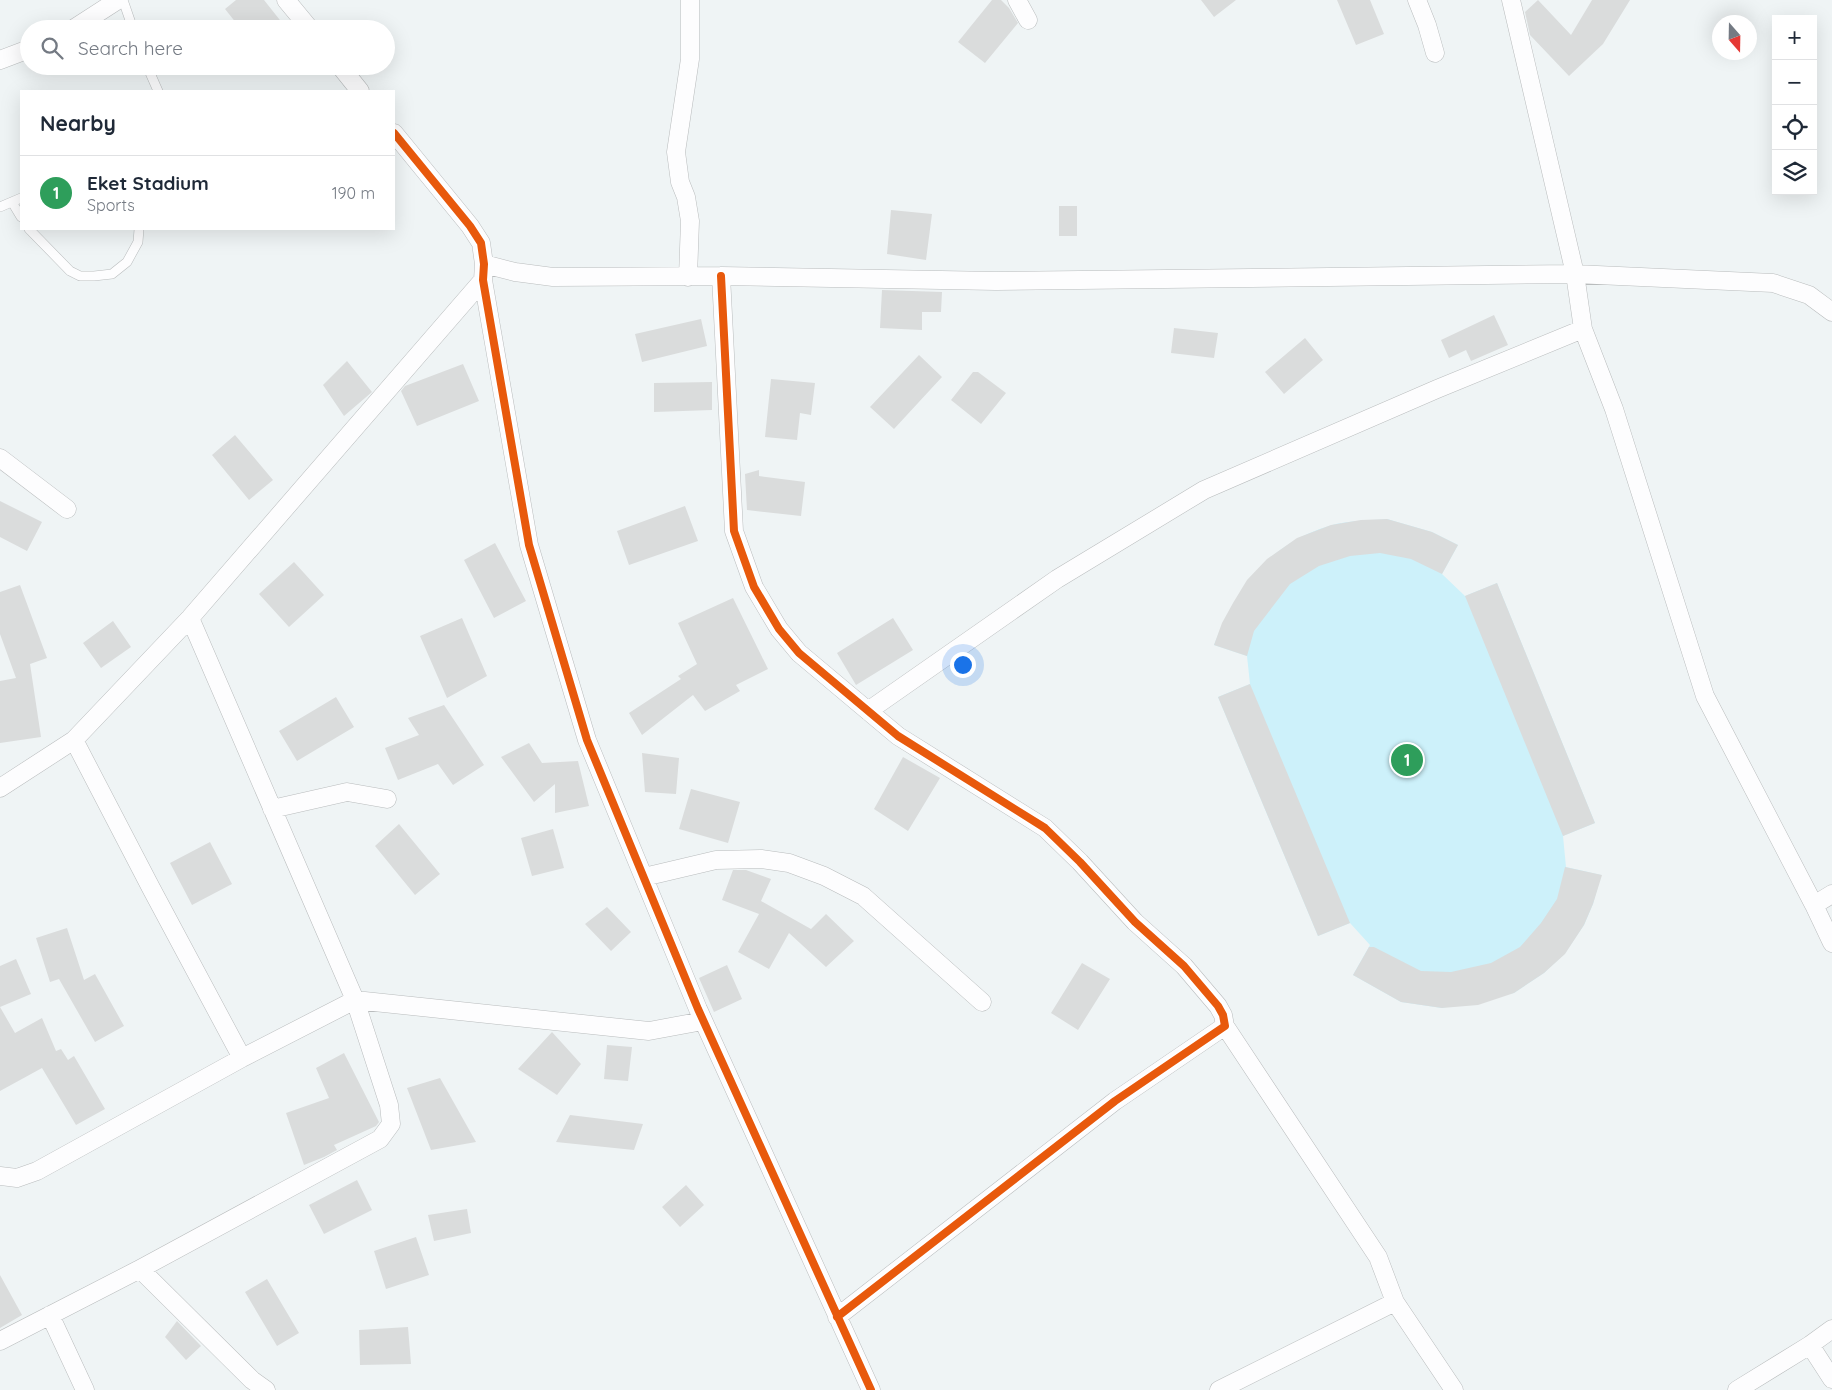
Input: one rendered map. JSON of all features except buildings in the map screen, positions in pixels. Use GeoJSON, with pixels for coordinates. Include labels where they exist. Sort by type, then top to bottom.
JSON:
{"type":"FeatureCollection","features":[{"type":"Feature","properties":{"kind":"street"},"geometry":{"type":"LineString","coordinates":[[87,20],[118,0]]}},
{"type":"Feature","properties":{"kind":"street"},"geometry":{"type":"LineString","coordinates":[[286,0],[303,20]]}},
{"type":"Feature","properties":{"kind":"street"},"geometry":{"type":"LineString","coordinates":[[688,276],[690,221],[686,197],[680,182],[676,152],[690,59],[690,0]]}},
{"type":"Feature","properties":{"kind":"street"},"geometry":{"type":"LineString","coordinates":[[1017,0],[1028,20]]}},
{"type":"Feature","properties":{"kind":"street"},"geometry":{"type":"LineString","coordinates":[[1417,0],[1435,53]]}},
{"type":"Feature","properties":{"kind":"street"},"geometry":{"type":"LineString","coordinates":[[1511,0],[1575,274],[1584,329],[1614,409],[1705,696],[1832,943]]}},
{"type":"Feature","properties":{"kind":"street"},"geometry":{"type":"LineString","coordinates":[[0,60],[20,52]]}},
{"type":"Feature","properties":{"kind":"street"},"geometry":{"type":"LineString","coordinates":[[347,75],[359,90]]}},
{"type":"Feature","properties":{"kind":"street"},"geometry":{"type":"LineString","coordinates":[[395,134],[470,226],[481,243],[483,272],[529,546],[587,740],[703,1021],[838,1316],[866,1388]]}},
{"type":"Feature","properties":{"kind":"street"},"geometry":{"type":"LineString","coordinates":[[0,788],[74,740],[190,618],[483,272],[515,272],[553,277],[721,276],[996,281],[1575,274],[1773,283],[1809,295],[1832,312]]}},
{"type":"Feature","properties":{"kind":"street"},"geometry":{"type":"LineString","coordinates":[[721,276],[734,531],[754,587],[779,629],[799,654],[898,736],[1045,828],[1080,862],[1135,922],[1184,966],[1218,1006],[1223,1015],[1225,1026],[1378,1256],[1395,1302],[1454,1390]]}},
{"type":"Feature","properties":{"kind":"street"},"geometry":{"type":"LineString","coordinates":[[868,712],[1057,579],[1204,490],[1437,389],[1584,329]]}},
{"type":"Feature","properties":{"kind":"street"},"geometry":{"type":"LineString","coordinates":[[0,458],[67,509]]}},
{"type":"Feature","properties":{"kind":"street"},"geometry":{"type":"LineString","coordinates":[[0,1341],[140,1269],[380,1139],[391,1124],[389,1105],[355,1000],[190,618]]}},
{"type":"Feature","properties":{"kind":"street"},"geometry":{"type":"LineString","coordinates":[[74,740],[242,1058]]}},
{"type":"Feature","properties":{"kind":"street"},"geometry":{"type":"LineString","coordinates":[[272,809],[347,792],[387,799]]}},
{"type":"Feature","properties":{"kind":"street"},"geometry":{"type":"LineString","coordinates":[[644,877],[716,860],[761,859],[789,863],[824,876],[864,896],[982,1002]]}},
{"type":"Feature","properties":{"kind":"street"},"geometry":{"type":"LineString","coordinates":[[1814,905],[1832,894]]}},
{"type":"Feature","properties":{"kind":"street"},"geometry":{"type":"LineString","coordinates":[[0,1176],[17,1178],[37,1171],[242,1058],[355,1000],[649,1031],[703,1021]]}},
{"type":"Feature","properties":{"kind":"street"},"geometry":{"type":"LineString","coordinates":[[838,1316],[1115,1101],[1225,1026]]}},
{"type":"Feature","properties":{"kind":"street"},"geometry":{"type":"LineString","coordinates":[[140,1269],[252,1380],[266,1390]]}},
{"type":"Feature","properties":{"kind":"street"},"geometry":{"type":"LineString","coordinates":[[1219,1390],[1395,1302]]}},
{"type":"Feature","properties":{"kind":"street"},"geometry":{"type":"LineString","coordinates":[[50,1315],[86,1390]]}},
{"type":"Feature","properties":{"kind":"street"},"geometry":{"type":"LineString","coordinates":[[1737,1390],[1810,1345],[1832,1329]]}},
{"type":"Feature","properties":{"kind":"street"},"geometry":{"type":"LineString","coordinates":[[1810,1345],[1832,1379]]}},
{"type":"Feature","properties":{"kind":"lane"},"geometry":{"type":"LineString","coordinates":[[123,0],[130,20]]}},
{"type":"Feature","properties":{"kind":"lane"},"geometry":{"type":"LineString","coordinates":[[151,75],[158,90]]}},
{"type":"Feature","properties":{"kind":"lane"},"geometry":{"type":"LineString","coordinates":[[0,207],[20,198]]}},
{"type":"Feature","properties":{"kind":"lane"},"geometry":{"type":"LineString","coordinates":[[12,202],[20,215]]}},
{"type":"Feature","properties":{"kind":"lane"},"geometry":{"type":"LineString","coordinates":[[31,230],[70,271],[80,276],[112,274],[127,262],[138,242],[139,230]]}},
{"type":"Feature","properties":{"kind":"shaded area"},"geometry":{"type":"Polygon","coordinates":[[[1387,519],[1432,532],[1458,545],[1442,574],[1465,596],[1497,583],[1595,823],[1563,836],[1566,867],[1601,875],[1593,904],[1584,925],[1565,953],[1544,973],[1514,993],[1442,1008],[1401,1002],[1353,975],[1370,945],[1350,923],[1318,936],[1218,697],[1250,684],[1247,656],[1214,645],[1233,605],[1257,571],[1289,544],[1308,534],[1343,523],[1387,519]]]}},
{"type":"Feature","properties":{"kind":"cycle path"},"geometry":{"type":"LineString","coordinates":[[395,134],[470,226],[481,243],[484,264],[483,280],[529,545],[587,740],[698,1009],[871,1390]]}},
{"type":"Feature","properties":{"kind":"cycle path"},"geometry":{"type":"LineString","coordinates":[[721,276],[734,531],[754,587],[779,629],[799,653],[898,736],[1045,828],[1080,862],[1135,922],[1184,966],[1218,1006],[1223,1015],[1225,1026],[1115,1101],[837,1317]]}},
{"type":"Feature","properties":{"kind":"place","name":"Eket Stadium"},"geometry":{"type":"Point","coordinates":[1407,760]}}]}
